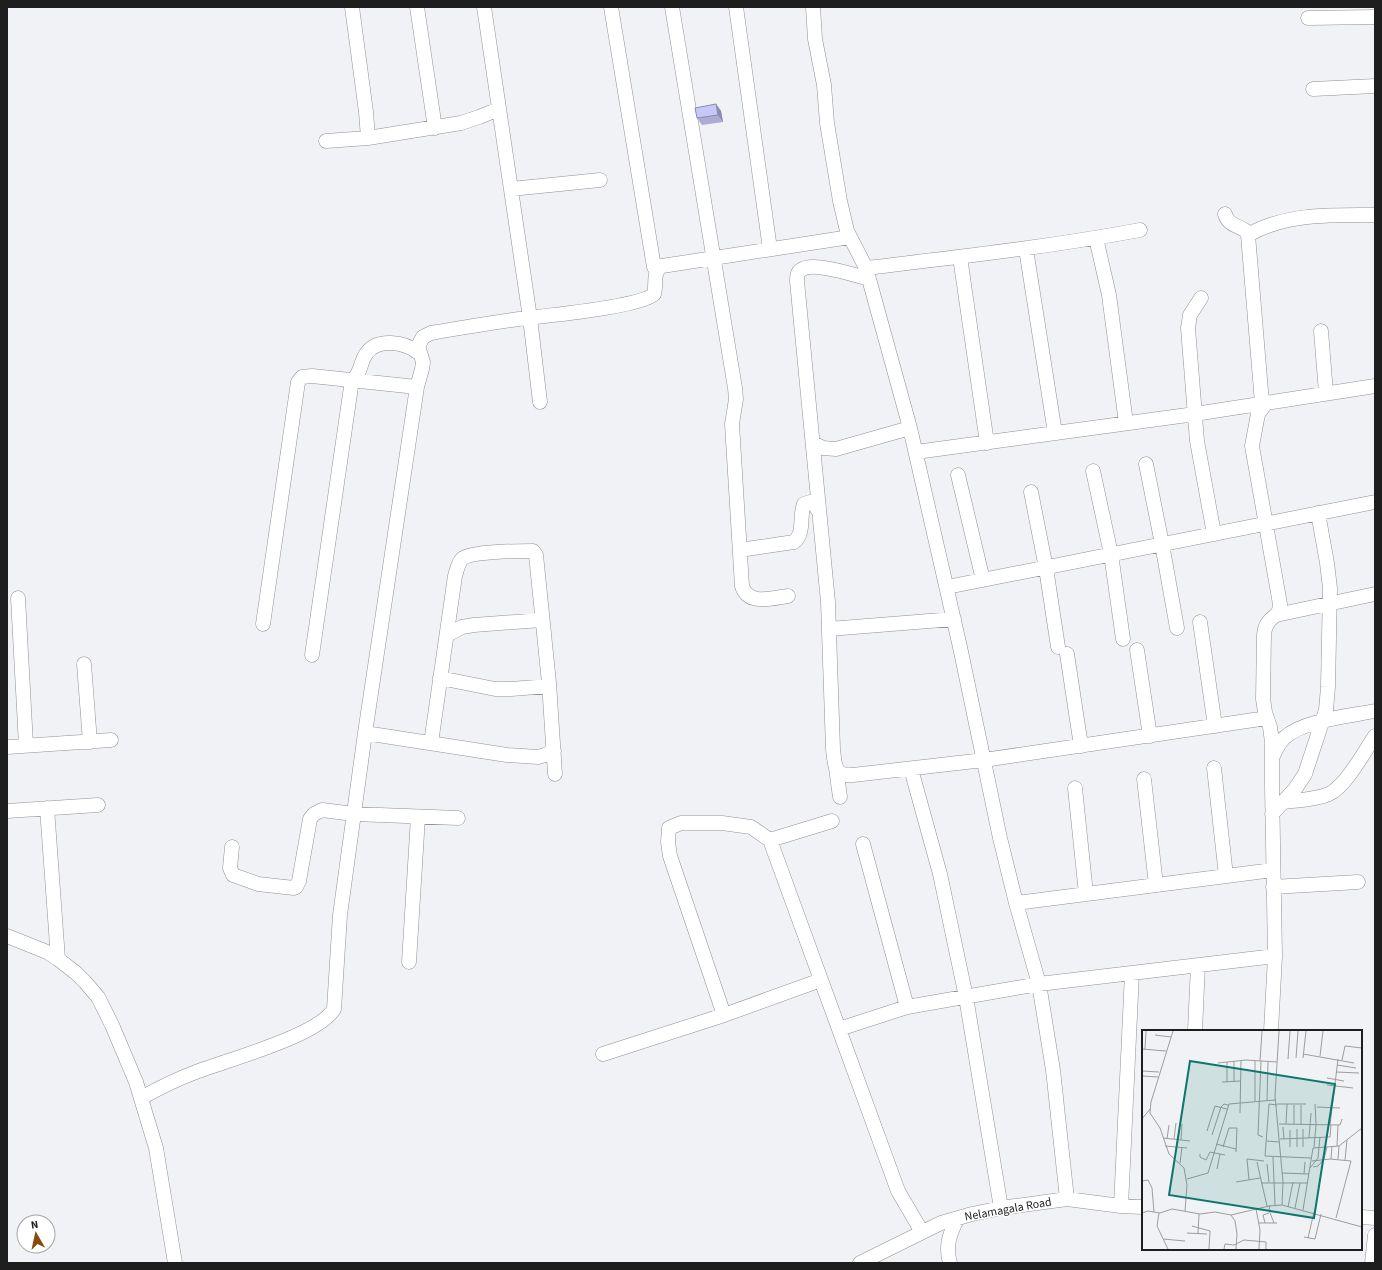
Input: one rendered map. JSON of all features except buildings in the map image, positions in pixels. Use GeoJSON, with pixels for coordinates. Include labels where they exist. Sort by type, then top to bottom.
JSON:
{"type":"FeatureCollection","features":[{"type":"Feature","properties":{"kind":"street"},"geometry":{"type":"LineString","coordinates":[[352,7],[368,138]]}},
{"type":"Feature","properties":{"kind":"street"},"geometry":{"type":"LineString","coordinates":[[417,7],[435,128]]}},
{"type":"Feature","properties":{"kind":"street"},"geometry":{"type":"LineString","coordinates":[[484,7],[530,318],[540,402]]}},
{"type":"Feature","properties":{"kind":"street"},"geometry":{"type":"LineString","coordinates":[[611,7],[654,267],[658,270]]}},
{"type":"Feature","properties":{"kind":"street"},"geometry":{"type":"LineString","coordinates":[[672,7],[736,399],[732,424],[742,586],[747,596],[755,599],[788,596]]}},
{"type":"Feature","properties":{"kind":"street"},"geometry":{"type":"LineString","coordinates":[[736,7],[770,249]]}},
{"type":"Feature","properties":{"kind":"street"},"geometry":{"type":"LineString","coordinates":[[813,7],[814,39],[824,85],[827,123],[840,201],[847,232],[867,273],[910,428],[947,587],[1000,838],[1016,903],[1039,984],[1053,1070],[1068,1199]]}},
{"type":"Feature","properties":{"kind":"street"},"geometry":{"type":"LineString","coordinates":[[1308,18],[1375,17]]}},
{"type":"Feature","properties":{"kind":"street"},"geometry":{"type":"LineString","coordinates":[[1313,89],[1375,86]]}},
{"type":"Feature","properties":{"kind":"street"},"geometry":{"type":"LineString","coordinates":[[326,141],[368,138],[435,128],[479,118],[498,109]]}},
{"type":"Feature","properties":{"kind":"street"},"geometry":{"type":"LineString","coordinates":[[511,189],[600,180]]}},
{"type":"Feature","properties":{"kind":"street"},"geometry":{"type":"LineString","coordinates":[[1225,214],[1226,219],[1230,223],[1246,231],[1248,236],[1264,402],[1258,414],[1252,446],[1280,604],[1279,611],[1276,616],[1268,622],[1264,635],[1263,699],[1272,742],[1275,956],[1271,1030]]}},
{"type":"Feature","properties":{"kind":"street"},"geometry":{"type":"LineString","coordinates":[[1248,236],[1272,224],[1282,221],[1323,216],[1375,215]]}},
{"type":"Feature","properties":{"kind":"street"},"geometry":{"type":"LineString","coordinates":[[840,797],[833,749],[828,602],[796,281],[798,273],[801,269],[806,267],[821,267],[867,273],[960,257],[1026,249],[1140,230]]}},
{"type":"Feature","properties":{"kind":"street"},"geometry":{"type":"LineString","coordinates":[[141,1098],[178,1079],[289,1038],[321,1022],[331,1014],[334,1009],[340,915],[365,733],[417,387],[423,362],[418,346],[423,337],[431,333],[530,318],[597,310],[645,299],[654,294],[656,275],[662,266],[850,237]]}},
{"type":"Feature","properties":{"kind":"street"},"geometry":{"type":"LineString","coordinates":[[1096,238],[1109,296],[1126,423]]}},
{"type":"Feature","properties":{"kind":"street"},"geometry":{"type":"LineString","coordinates":[[1026,249],[1055,433]]}},
{"type":"Feature","properties":{"kind":"street"},"geometry":{"type":"LineString","coordinates":[[960,257],[987,442]]}},
{"type":"Feature","properties":{"kind":"street"},"geometry":{"type":"LineString","coordinates":[[1201,298],[1190,315],[1188,322],[1200,460],[1214,534]]}},
{"type":"Feature","properties":{"kind":"street"},"geometry":{"type":"LineString","coordinates":[[1321,331],[1326,393]]}},
{"type":"Feature","properties":{"kind":"street"},"geometry":{"type":"LineString","coordinates":[[312,655],[352,380],[357,376],[366,352],[377,345],[388,343],[405,344],[419,353]]}},
{"type":"Feature","properties":{"kind":"street"},"geometry":{"type":"LineString","coordinates":[[263,624],[298,382],[302,377],[307,376],[417,387]]}},
{"type":"Feature","properties":{"kind":"street"},"geometry":{"type":"LineString","coordinates":[[916,452],[1195,414],[1264,402],[1375,386]]}},
{"type":"Feature","properties":{"kind":"street"},"geometry":{"type":"LineString","coordinates":[[813,443],[823,448],[836,449],[910,428]]}},
{"type":"Feature","properties":{"kind":"street"},"geometry":{"type":"LineString","coordinates":[[1146,464],[1162,544],[1176,628]]}},
{"type":"Feature","properties":{"kind":"street"},"geometry":{"type":"LineString","coordinates":[[1093,471],[1112,554],[1123,639]]}},
{"type":"Feature","properties":{"kind":"street"},"geometry":{"type":"LineString","coordinates":[[958,475],[983,580]]}},
{"type":"Feature","properties":{"kind":"street"},"geometry":{"type":"LineString","coordinates":[[1031,492],[1081,746]]}},
{"type":"Feature","properties":{"kind":"street"},"geometry":{"type":"LineString","coordinates":[[740,550],[794,542],[801,532],[804,504],[813,502],[819,512]]}},
{"type":"Feature","properties":{"kind":"street"},"geometry":{"type":"LineString","coordinates":[[947,587],[1375,502]]}},
{"type":"Feature","properties":{"kind":"street"},"geometry":{"type":"LineString","coordinates":[[1272,814],[1295,789],[1305,774],[1326,710],[1328,687],[1330,588],[1318,513]]}},
{"type":"Feature","properties":{"kind":"street"},"geometry":{"type":"LineString","coordinates":[[431,743],[457,569],[463,558],[467,555],[535,551],[549,686],[555,774]]}},
{"type":"Feature","properties":{"kind":"street"},"geometry":{"type":"LineString","coordinates":[[1276,616],[1375,594]]}},
{"type":"Feature","properties":{"kind":"street"},"geometry":{"type":"LineString","coordinates":[[18,598],[26,745]]}},
{"type":"Feature","properties":{"kind":"street"},"geometry":{"type":"LineString","coordinates":[[829,629],[954,619]]}},
{"type":"Feature","properties":{"kind":"street"},"geometry":{"type":"LineString","coordinates":[[447,635],[462,627],[474,625],[542,620]]}},
{"type":"Feature","properties":{"kind":"street"},"geometry":{"type":"LineString","coordinates":[[1200,622],[1215,726]]}},
{"type":"Feature","properties":{"kind":"street"},"geometry":{"type":"LineString","coordinates":[[1137,650],[1150,736]]}},
{"type":"Feature","properties":{"kind":"street"},"geometry":{"type":"LineString","coordinates":[[84,664],[90,742]]}},
{"type":"Feature","properties":{"kind":"street"},"geometry":{"type":"LineString","coordinates":[[440,678],[496,689],[511,690],[549,686]]}},
{"type":"Feature","properties":{"kind":"street"},"geometry":{"type":"LineString","coordinates":[[1272,758],[1279,744],[1291,732],[1323,721],[1375,711]]}},
{"type":"Feature","properties":{"kind":"street"},"geometry":{"type":"LineString","coordinates":[[836,768],[841,774],[849,775],[911,769],[984,760],[1267,718]]}},
{"type":"Feature","properties":{"kind":"street"},"geometry":{"type":"LineString","coordinates":[[365,733],[527,757],[545,755],[554,751]]}},
{"type":"Feature","properties":{"kind":"street"},"geometry":{"type":"LineString","coordinates":[[1284,802],[1317,797],[1331,793],[1343,783],[1375,736]]}},
{"type":"Feature","properties":{"kind":"street"},"geometry":{"type":"LineString","coordinates":[[7,747],[111,740]]}},
{"type":"Feature","properties":{"kind":"street"},"geometry":{"type":"LineString","coordinates":[[1214,768],[1226,876]]}},
{"type":"Feature","properties":{"kind":"street"},"geometry":{"type":"LineString","coordinates":[[911,769],[940,874],[966,997],[1001,1208]]}},
{"type":"Feature","properties":{"kind":"street"},"geometry":{"type":"LineString","coordinates":[[1144,779],[1156,885]]}},
{"type":"Feature","properties":{"kind":"street"},"geometry":{"type":"LineString","coordinates":[[1075,788],[1086,894]]}},
{"type":"Feature","properties":{"kind":"street"},"geometry":{"type":"LineString","coordinates":[[7,811],[98,805]]}},
{"type":"Feature","properties":{"kind":"street"},"geometry":{"type":"LineString","coordinates":[[47,808],[58,959]]}},
{"type":"Feature","properties":{"kind":"street"},"geometry":{"type":"LineString","coordinates":[[232,848],[230,868],[233,875],[258,884],[294,888],[299,881],[310,819],[314,814],[322,810],[354,814],[458,818]]}},
{"type":"Feature","properties":{"kind":"street"},"geometry":{"type":"LineString","coordinates":[[409,962],[418,816]]}},
{"type":"Feature","properties":{"kind":"street"},"geometry":{"type":"LineString","coordinates":[[770,840],[832,821]]}},
{"type":"Feature","properties":{"kind":"street"},"geometry":{"type":"LineString","coordinates":[[724,1014],[670,856],[668,842],[669,828],[680,823],[722,823],[751,827],[770,840],[898,1191],[922,1232]]}},
{"type":"Feature","properties":{"kind":"street"},"geometry":{"type":"LineString","coordinates":[[863,844],[908,1007]]}},
{"type":"Feature","properties":{"kind":"street"},"geometry":{"type":"LineString","coordinates":[[1016,903],[1273,870]]}},
{"type":"Feature","properties":{"kind":"street"},"geometry":{"type":"LineString","coordinates":[[1274,887],[1358,882]]}},
{"type":"Feature","properties":{"kind":"street"},"geometry":{"type":"LineString","coordinates":[[7,936],[47,952],[58,959],[85,982],[98,997],[112,1025],[141,1098],[156,1148],[175,1263]]}},
{"type":"Feature","properties":{"kind":"street"},"geometry":{"type":"LineString","coordinates":[[839,1029],[908,1007],[1039,984],[1275,956]]}},
{"type":"Feature","properties":{"kind":"street"},"geometry":{"type":"LineString","coordinates":[[1195,1030],[1198,965]]}},
{"type":"Feature","properties":{"kind":"street"},"geometry":{"type":"LineString","coordinates":[[1121,1206],[1132,973]]}},
{"type":"Feature","properties":{"kind":"street"},"geometry":{"type":"LineString","coordinates":[[603,1054],[821,980]]}},
{"type":"Feature","properties":{"kind":"street","name":"Nelamagala Road"},"geometry":{"type":"LineString","coordinates":[[860,1263],[922,1232],[958,1218],[1001,1208],[1068,1199],[1121,1206],[1142,1207]]}},
{"type":"Feature","properties":{"kind":"street"},"geometry":{"type":"LineString","coordinates":[[1362,1217],[1375,1218]]}},
{"type":"Feature","properties":{"kind":"street"},"geometry":{"type":"LineString","coordinates":[[950,1263],[947,1248],[949,1238],[958,1218]]}},
{"type":"Feature","properties":{"kind":"street"},"geometry":{"type":"LineString","coordinates":[[1372,1263],[1375,1235]]}}]}
